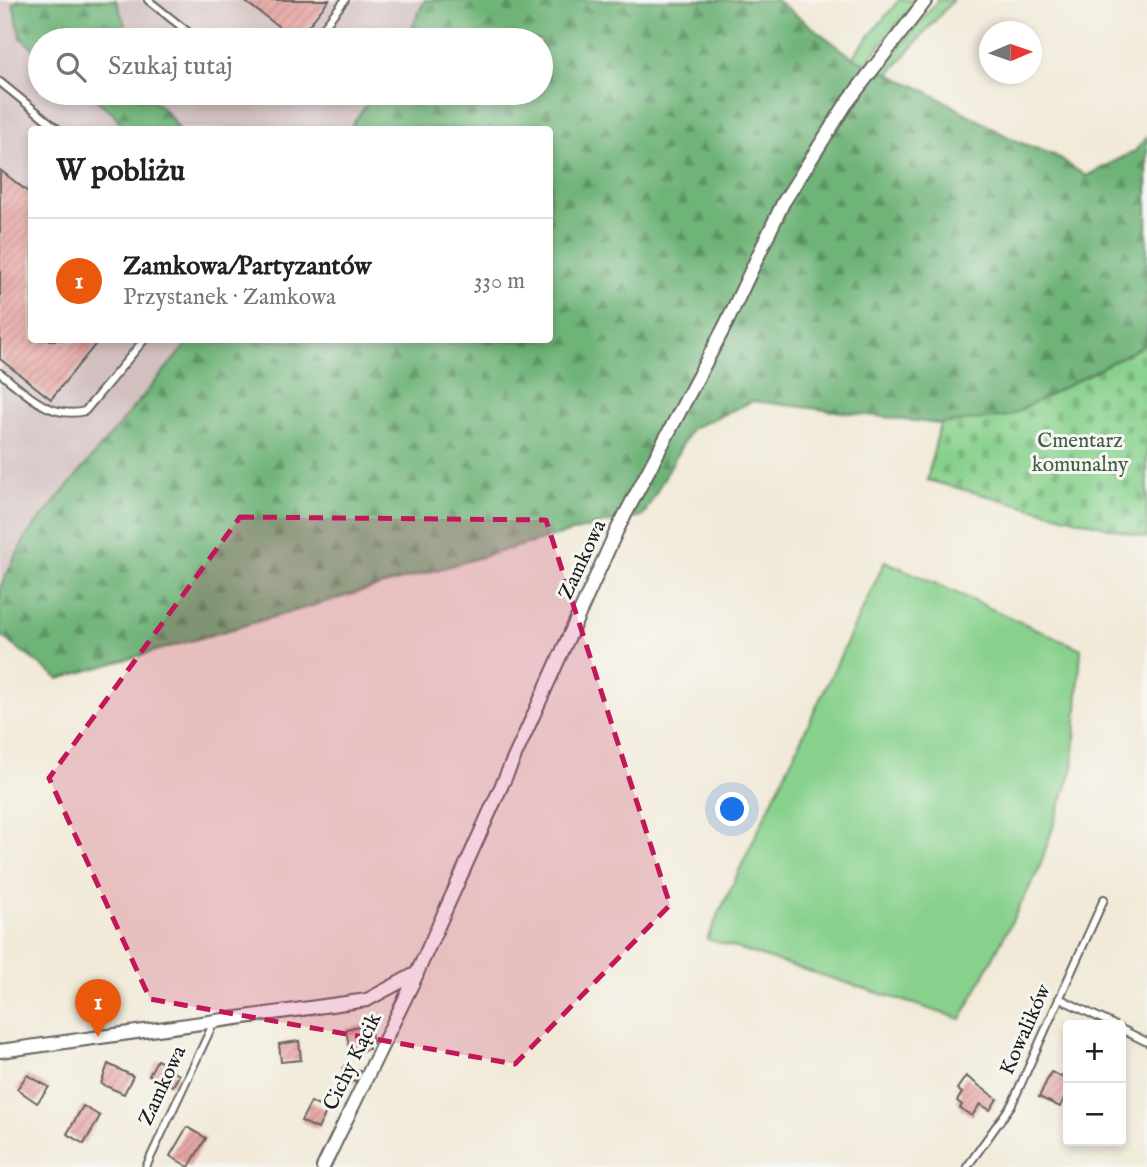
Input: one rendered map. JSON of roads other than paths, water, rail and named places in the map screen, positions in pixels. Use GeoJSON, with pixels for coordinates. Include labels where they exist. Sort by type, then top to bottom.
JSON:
{"type":"FeatureCollection","features":[{"type":"Feature","properties":{"kind":"street","name":"Zamkowa"},"geometry":{"type":"LineString","coordinates":[[0,1051],[367,1000],[417,974],[617,530],[726,324],[783,203],[846,104],[926,0]]}},
{"type":"Feature","properties":{"kind":"street","name":"Cichy Kącik"},"geometry":{"type":"LineString","coordinates":[[323,1167],[417,974]]}},
{"type":"Feature","properties":{"kind":"lane"},"geometry":{"type":"LineString","coordinates":[[148,0],[183,28]]}},
{"type":"Feature","properties":{"kind":"lane"},"geometry":{"type":"LineString","coordinates":[[323,28],[345,0]]}},
{"type":"Feature","properties":{"kind":"lane"},"geometry":{"type":"LineString","coordinates":[[0,82],[28,105]]}},
{"type":"Feature","properties":{"kind":"lane"},"geometry":{"type":"LineString","coordinates":[[28,105],[54,126]]}},
{"type":"Feature","properties":{"kind":"lane"},"geometry":{"type":"LineString","coordinates":[[0,373],[41,405],[59,413],[74,414],[85,411],[142,343]]}},
{"type":"Feature","properties":{"kind":"lane","name":"Kowalików"},"geometry":{"type":"LineString","coordinates":[[967,1167],[1012,1104],[1104,899]]}},
{"type":"Feature","properties":{"kind":"lane"},"geometry":{"type":"LineString","coordinates":[[1059,998],[1104,1020]]}},
{"type":"Feature","properties":{"kind":"lane","name":"Zamkowa"},"geometry":{"type":"LineString","coordinates":[[146,1167],[214,1022]]}},
{"type":"Feature","properties":{"kind":"lane"},"geometry":{"type":"LineString","coordinates":[[1126,1032],[1147,1042]]}},
{"type":"Feature","properties":{"kind":"place","name":"Zamkowa/Partyzantów"},"geometry":{"type":"Point","coordinates":[98,1037]}},
{"type":"Feature","properties":{"kind":"park label","name":"Cmentarz komunalny"},"geometry":{"type":"Point","coordinates":[1080,453]}}]}
